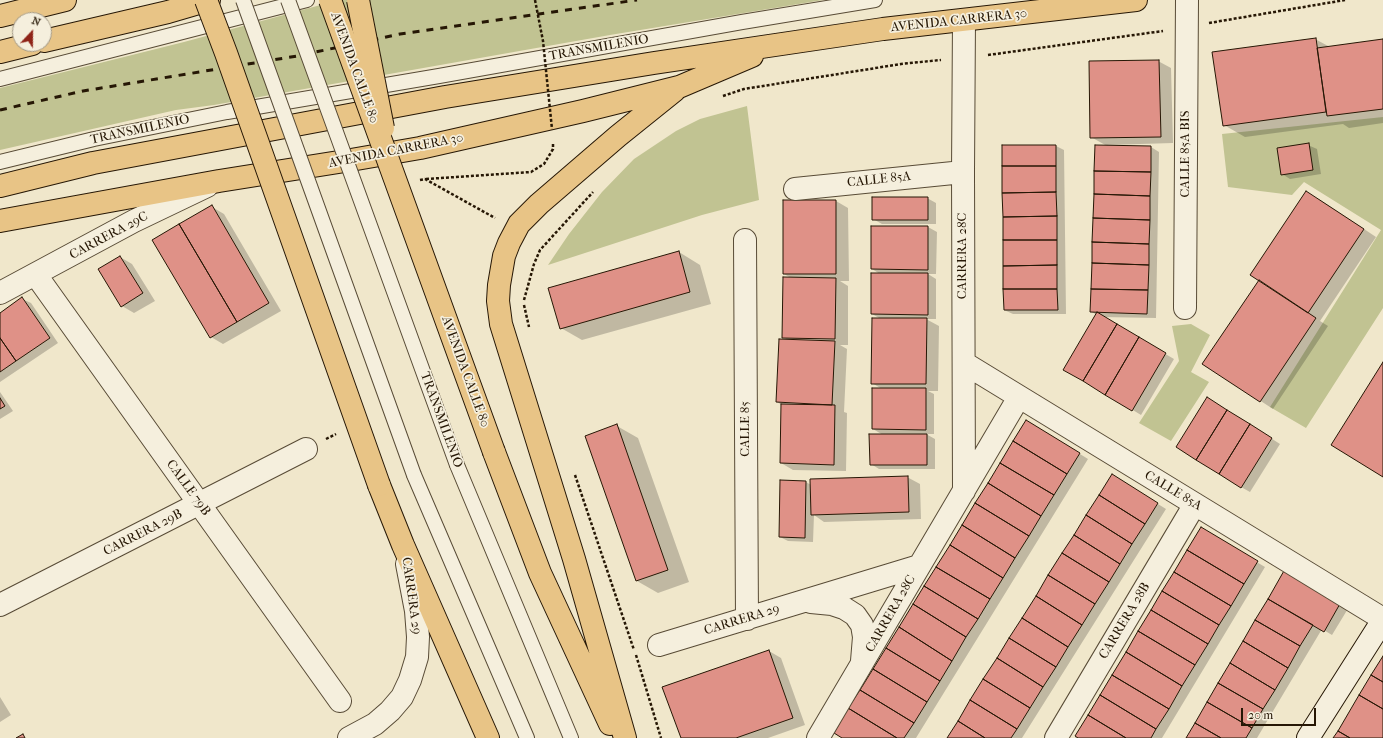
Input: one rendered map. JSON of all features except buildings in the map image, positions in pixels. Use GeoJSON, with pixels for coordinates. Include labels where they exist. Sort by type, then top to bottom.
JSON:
{"type":"FeatureCollection","features":[{"type":"Feature","properties":{"kind":"main road"},"geometry":{"type":"LineString","coordinates":[[0,16],[65,0]]}},
{"type":"Feature","properties":{"kind":"main road"},"geometry":{"type":"LineString","coordinates":[[206,0],[379,485],[403,545],[488,738]]}},
{"type":"Feature","properties":{"kind":"main road"},"geometry":{"type":"LineString","coordinates":[[52,39],[168,12],[209,0]]}},
{"type":"Feature","properties":{"kind":"main road","name":"AVENIDA CALLE 80"},"geometry":{"type":"LineString","coordinates":[[330,0],[494,452],[540,573],[616,738]]}},
{"type":"Feature","properties":{"kind":"main road"},"geometry":{"type":"LineString","coordinates":[[358,0],[391,170]]}},
{"type":"Feature","properties":{"kind":"main road","name":"AVENIDA CARRERA 30"},"geometry":{"type":"LineString","coordinates":[[0,186],[94,163],[445,97],[782,43],[883,29],[1136,0]]}},
{"type":"Feature","properties":{"kind":"main road","name":"AVENIDA CARRERA 30"},"geometry":{"type":"LineString","coordinates":[[0,221],[218,181],[420,148],[527,124],[679,87],[782,43]]}},
{"type":"Feature","properties":{"kind":"main road"},"geometry":{"type":"LineString","coordinates":[[0,52],[12,49]]}},
{"type":"Feature","properties":{"kind":"main road"},"geometry":{"type":"LineString","coordinates":[[625,738],[574,559],[501,324],[498,301],[499,286],[504,256],[519,224],[539,204],[618,136],[679,87]]}},
{"type":"Feature","properties":{"kind":"street","name":"CALLE 85A BIS"},"geometry":{"type":"LineString","coordinates":[[1185,308],[1187,0]]}},
{"type":"Feature","properties":{"kind":"street","name":"CARRERA 28C"},"geometry":{"type":"LineString","coordinates":[[964,20],[964,491]]}},
{"type":"Feature","properties":{"kind":"street","name":"CALLE 85A"},"geometry":{"type":"LineString","coordinates":[[794,189],[963,172]]}},
{"type":"Feature","properties":{"kind":"street","name":"CARRERA 29C"},"geometry":{"type":"LineString","coordinates":[[0,293],[134,221],[218,181]]}},
{"type":"Feature","properties":{"kind":"street","name":"CALLE 85"},"geometry":{"type":"LineString","coordinates":[[745,240],[747,618]]}},
{"type":"Feature","properties":{"kind":"street","name":"CALLE 79B"},"geometry":{"type":"LineString","coordinates":[[36,275],[340,701]]}},
{"type":"Feature","properties":{"kind":"street","name":"CALLE 85A"},"geometry":{"type":"LineString","coordinates":[[964,363],[1383,620]]}},
{"type":"Feature","properties":{"kind":"street","name":"CARRERA 28C"},"geometry":{"type":"LineString","coordinates":[[818,738],[1019,397]]}},
{"type":"Feature","properties":{"kind":"street","name":"CARRERA 29B"},"geometry":{"type":"LineString","coordinates":[[0,605],[306,449]]}},
{"type":"Feature","properties":{"kind":"street","name":"CARRERA 28B"},"geometry":{"type":"LineString","coordinates":[[1056,738],[1194,504]]}},
{"type":"Feature","properties":{"kind":"street","name":"CARRERA 29"},"geometry":{"type":"LineString","coordinates":[[349,738],[375,724],[390,711],[402,696],[410,680],[417,657],[418,637],[416,611],[403,545]]}},
{"type":"Feature","properties":{"kind":"street","name":"CARRERA 29"},"geometry":{"type":"LineString","coordinates":[[658,645],[919,566]]}},
{"type":"Feature","properties":{"kind":"street","name":"CARRERA 29"},"geometry":{"type":"LineString","coordinates":[[803,601],[832,604],[844,608],[855,615],[862,624],[864,638],[861,666]]}},
{"type":"Feature","properties":{"kind":"street"},"geometry":{"type":"LineString","coordinates":[[1308,738],[1383,620]]}},
{"type":"Feature","properties":{"kind":"lane"},"geometry":{"type":"LineString","coordinates":[[243,0],[414,475],[527,738]]}},
{"type":"Feature","properties":{"kind":"lane","name":"TRANSMILENIO"},"geometry":{"type":"LineString","coordinates":[[288,0],[457,465],[571,738]]}},
{"type":"Feature","properties":{"kind":"lane"},"geometry":{"type":"LineString","coordinates":[[0,79],[307,0]]}},
{"type":"Feature","properties":{"kind":"lane","name":"TRANSMILENIO"},"geometry":{"type":"LineString","coordinates":[[0,162],[94,139],[227,112],[432,78],[742,22],[875,0]]}},
{"type":"Feature","properties":{"kind":"path"},"geometry":{"type":"LineString","coordinates":[[425,179],[531,172],[544,164],[553,149],[552,129],[542,41],[535,0]]}},
{"type":"Feature","properties":{"kind":"path"},"geometry":{"type":"LineString","coordinates":[[722,97],[744,89],[822,76],[901,64],[964,58],[1187,27],[1345,0]]}},
{"type":"Feature","properties":{"kind":"path"},"geometry":{"type":"LineString","coordinates":[[529,328],[524,300],[534,264],[540,250],[594,190]]}},
{"type":"Feature","properties":{"kind":"path"},"geometry":{"type":"LineString","coordinates":[[573,470],[632,644],[661,738]]}},
{"type":"Feature","properties":{"kind":"green space"},"geometry":{"type":"Polygon","coordinates":[[[339,0],[823,0],[610,35],[214,105],[176,110],[0,150],[0,88],[184,42],[339,0]]]}},
{"type":"Feature","properties":{"kind":"green space"},"geometry":{"type":"Polygon","coordinates":[[[747,106],[759,200],[702,215],[548,265],[569,234],[602,192],[634,159],[676,131],[700,119],[747,106]]]}},
{"type":"Feature","properties":{"kind":"green space"},"geometry":{"type":"Polygon","coordinates":[[[1383,117],[1383,308],[1306,428],[1270,407],[1381,230],[1304,182],[1292,195],[1228,187],[1222,134],[1383,117]]]}},
{"type":"Feature","properties":{"kind":"green space"},"geometry":{"type":"Polygon","coordinates":[[[1191,324],[1210,335],[1191,372],[1209,382],[1171,441],[1139,423],[1179,361],[1172,326],[1191,324]]]}},
{"type":"Feature","properties":{"kind":"railway"},"geometry":{"type":"LineString","coordinates":[[0,110],[83,91],[297,56],[400,34],[637,0]]}}]}
